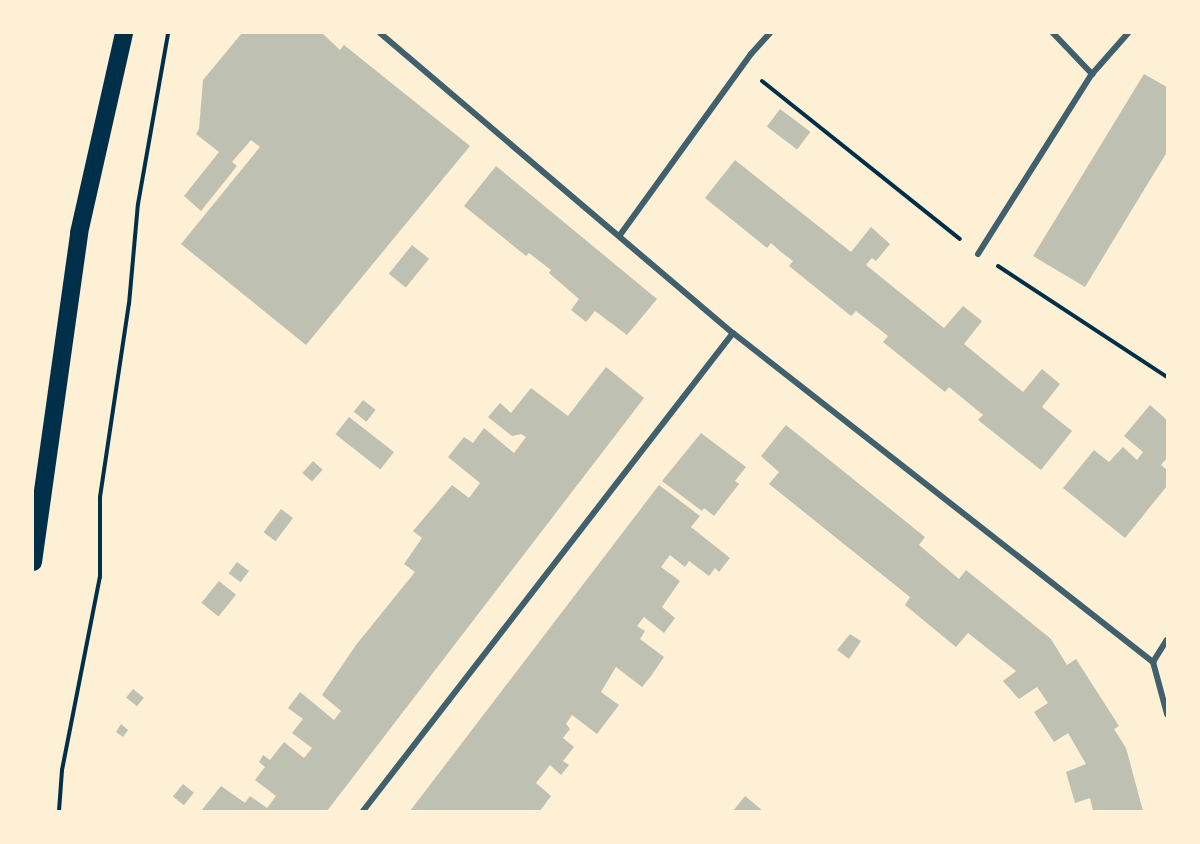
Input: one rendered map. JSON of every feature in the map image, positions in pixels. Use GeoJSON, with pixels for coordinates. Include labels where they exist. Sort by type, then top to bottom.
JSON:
{"type":"FeatureCollection","features":[{"type":"Feature","properties":{"kind":"highway"},"geometry":{"type":"LineString","coordinates":[[33,562],[79,233],[124,33]]}},
{"type":"Feature","properties":{"kind":"street"},"geometry":{"type":"LineString","coordinates":[[380,33],[733,333],[1153,662],[1167,714]]}},
{"type":"Feature","properties":{"kind":"street"},"geometry":{"type":"LineString","coordinates":[[620,235],[743,65],[770,33]]}},
{"type":"Feature","properties":{"kind":"street"},"geometry":{"type":"LineString","coordinates":[[1053,33],[1092,74]]}},
{"type":"Feature","properties":{"kind":"street"},"geometry":{"type":"LineString","coordinates":[[978,254],[1092,74],[1128,33]]}},
{"type":"Feature","properties":{"kind":"street"},"geometry":{"type":"LineString","coordinates":[[363,811],[733,333]]}},
{"type":"Feature","properties":{"kind":"street"},"geometry":{"type":"LineString","coordinates":[[1153,662],[1167,640]]}},
{"type":"Feature","properties":{"kind":"path"},"geometry":{"type":"LineString","coordinates":[[59,811],[62,770],[100,577],[100,498],[129,304],[138,204],[168,33]]}},
{"type":"Feature","properties":{"kind":"path"},"geometry":{"type":"LineString","coordinates":[[743,65],[978,254],[1167,377]]}},
{"type":"Feature","properties":{"kind":"building"},"geometry":{"type":"Polygon","coordinates":[[[242,33],[322,33],[340,50],[344,45],[470,146],[306,345],[181,244],[260,147],[251,140],[232,162],[237,166],[201,211],[184,196],[219,152],[196,134],[199,129],[203,80],[242,33]]]}},
{"type":"Feature","properties":{"kind":"building"},"geometry":{"type":"Polygon","coordinates":[[[1144,74],[1167,87],[1167,152],[1085,287],[1033,256],[1144,74]]]}},
{"type":"Feature","properties":{"kind":"building"},"geometry":{"type":"Polygon","coordinates":[[[780,109],[810,132],[797,149],[767,127],[780,109]]]}},
{"type":"Feature","properties":{"kind":"building"},"geometry":{"type":"Polygon","coordinates":[[[735,160],[851,252],[871,227],[890,244],[876,261],[872,258],[866,265],[944,328],[963,306],[982,321],[964,344],[1023,392],[1042,369],[1060,384],[1042,407],[1072,431],[1041,470],[978,420],[983,415],[949,387],[945,392],[883,342],[888,336],[856,311],[851,316],[789,266],[793,261],[771,243],[767,248],[705,198],[735,160]]]}},
{"type":"Feature","properties":{"kind":"building"},"geometry":{"type":"Polygon","coordinates":[[[496,166],[657,299],[627,335],[595,311],[586,322],[571,310],[579,299],[549,273],[551,270],[529,253],[526,256],[464,206],[496,166]]]}},
{"type":"Feature","properties":{"kind":"building"},"geometry":{"type":"Polygon","coordinates":[[[412,245],[429,259],[406,288],[389,274],[412,245]]]}},
{"type":"Feature","properties":{"kind":"building"},"geometry":{"type":"Polygon","coordinates":[[[606,367],[644,398],[327,811],[201,811],[221,786],[245,803],[250,796],[267,808],[276,796],[255,780],[265,767],[259,762],[263,755],[270,760],[284,742],[304,758],[312,748],[292,733],[303,719],[288,708],[300,692],[334,720],[341,711],[322,695],[356,645],[415,572],[404,564],[422,538],[413,531],[452,485],[469,498],[480,483],[448,457],[464,437],[473,443],[484,428],[514,453],[526,437],[521,434],[512,436],[488,417],[500,403],[511,413],[531,388],[568,416],[606,367]]]}},
{"type":"Feature","properties":{"kind":"building"},"geometry":{"type":"Polygon","coordinates":[[[363,400],[376,410],[366,422],[354,412],[363,400]]]}},
{"type":"Feature","properties":{"kind":"building"},"geometry":{"type":"Polygon","coordinates":[[[1150,405],[1167,420],[1167,458],[1161,465],[1167,470],[1167,486],[1125,538],[1063,488],[1094,450],[1109,462],[1123,447],[1137,460],[1143,452],[1124,436],[1150,405]]]}},
{"type":"Feature","properties":{"kind":"building"},"geometry":{"type":"Polygon","coordinates":[[[349,417],[394,452],[380,469],[335,434],[349,417]]]}},
{"type":"Feature","properties":{"kind":"building"},"geometry":{"type":"Polygon","coordinates":[[[786,425],[925,537],[919,545],[959,579],[966,570],[1051,639],[1067,665],[1076,659],[1119,726],[1114,729],[1126,748],[1143,811],[1093,811],[1090,798],[1075,803],[1066,772],[1086,764],[1068,733],[1054,742],[1034,712],[1048,703],[1037,687],[1019,699],[1003,681],[1016,671],[968,633],[956,647],[905,605],[910,597],[769,484],[779,472],[761,456],[786,425]]]}},
{"type":"Feature","properties":{"kind":"building"},"geometry":{"type":"Polygon","coordinates":[[[701,433],[746,467],[735,481],[739,484],[714,516],[704,508],[702,511],[662,481],[701,433]]]}},
{"type":"Feature","properties":{"kind":"building"},"geometry":{"type":"Polygon","coordinates":[[[313,461],[323,470],[312,482],[302,473],[313,461]]]}},
{"type":"Feature","properties":{"kind":"building"},"geometry":{"type":"Polygon","coordinates":[[[659,485],[700,516],[691,527],[730,558],[719,572],[715,568],[709,576],[689,561],[685,567],[670,555],[661,567],[680,581],[662,607],[675,618],[664,633],[644,617],[637,626],[645,631],[640,639],[664,657],[651,676],[642,687],[616,667],[601,692],[619,705],[597,734],[572,715],[566,724],[570,729],[563,738],[574,747],[563,761],[569,765],[561,775],[550,765],[536,783],[551,796],[540,811],[410,811],[659,485]]]}},
{"type":"Feature","properties":{"kind":"building"},"geometry":{"type":"Polygon","coordinates":[[[281,509],[293,518],[276,541],[264,532],[281,509]]]}},
{"type":"Feature","properties":{"kind":"building"},"geometry":{"type":"Polygon","coordinates":[[[237,562],[249,571],[241,582],[229,573],[237,562]]]}},
{"type":"Feature","properties":{"kind":"building"},"geometry":{"type":"Polygon","coordinates":[[[219,581],[236,595],[218,617],[201,603],[219,581]]]}},
{"type":"Feature","properties":{"kind":"building"},"geometry":{"type":"Polygon","coordinates":[[[850,634],[861,641],[849,659],[837,650],[850,634]]]}},
{"type":"Feature","properties":{"kind":"building"},"geometry":{"type":"Polygon","coordinates":[[[133,689],[144,698],[137,706],[126,698],[133,689]]]}},
{"type":"Feature","properties":{"kind":"building"},"geometry":{"type":"Polygon","coordinates":[[[121,724],[128,730],[123,737],[116,732],[121,724]]]}},
{"type":"Feature","properties":{"kind":"building"},"geometry":{"type":"Polygon","coordinates":[[[183,784],[194,793],[184,805],[173,796],[183,784]]]}},
{"type":"Feature","properties":{"kind":"building"},"geometry":{"type":"Polygon","coordinates":[[[745,796],[763,811],[733,811],[745,796]]]}}]}
